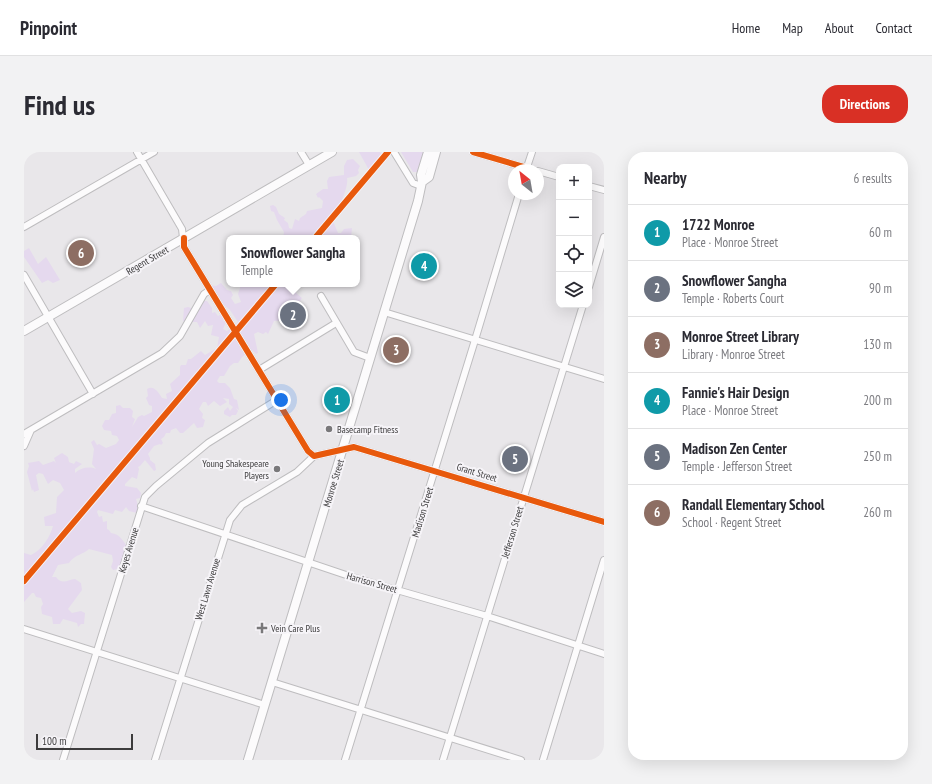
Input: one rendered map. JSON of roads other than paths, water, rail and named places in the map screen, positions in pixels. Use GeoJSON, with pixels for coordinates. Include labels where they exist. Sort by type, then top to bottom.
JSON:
{"type":"FeatureCollection","features":[{"type":"Feature","properties":{"kind":"main road","name":"Regent Street"},"geometry":{"type":"LineString","coordinates":[[24,331],[332,152]]}},
{"type":"Feature","properties":{"kind":"main road","name":"Monroe Street"},"geometry":{"type":"LineString","coordinates":[[248,760],[309,563],[422,184],[421,175],[428,152]]}},
{"type":"Feature","properties":{"kind":"main road","name":"Monroe Street"},"geometry":{"type":"LineString","coordinates":[[422,184],[428,177],[436,152]]}},
{"type":"Feature","properties":{"kind":"street"},"geometry":{"type":"LineString","coordinates":[[137,152],[182,229],[184,247],[308,450],[314,456]]}},
{"type":"Feature","properties":{"kind":"street"},"geometry":{"type":"LineString","coordinates":[[24,227],[154,152]]}},
{"type":"Feature","properties":{"kind":"street"},"geometry":{"type":"LineString","coordinates":[[301,152],[309,165]]}},
{"type":"Feature","properties":{"kind":"street"},"geometry":{"type":"LineString","coordinates":[[394,152],[413,183],[422,184]]}},
{"type":"Feature","properties":{"kind":"street"},"geometry":{"type":"LineString","coordinates":[[473,152],[510,164]]}},
{"type":"Feature","properties":{"kind":"street"},"geometry":{"type":"LineString","coordinates":[[528,164],[532,152]]}},
{"type":"Feature","properties":{"kind":"street"},"geometry":{"type":"LineString","coordinates":[[544,173],[556,176]]}},
{"type":"Feature","properties":{"kind":"street"},"geometry":{"type":"LineString","coordinates":[[592,187],[604,190]]}},
{"type":"Feature","properties":{"kind":"street","name":"Madison Street"},"geometry":{"type":"LineString","coordinates":[[345,760],[476,340],[517,200]]}},
{"type":"Feature","properties":{"kind":"street"},"geometry":{"type":"LineString","coordinates":[[592,277],[604,237]]}},
{"type":"Feature","properties":{"kind":"street"},"geometry":{"type":"LineString","coordinates":[[24,275],[94,394]]}},
{"type":"Feature","properties":{"kind":"street"},"geometry":{"type":"LineString","coordinates":[[24,434],[151,361],[171,345],[188,324],[204,294],[210,290]]}},
{"type":"Feature","properties":{"kind":"street"},"geometry":{"type":"LineString","coordinates":[[321,296],[336,323],[356,353],[370,358]]}},
{"type":"Feature","properties":{"kind":"street","name":"Jefferson Street"},"geometry":{"type":"LineString","coordinates":[[443,760],[582,308]]}},
{"type":"Feature","properties":{"kind":"street"},"geometry":{"type":"LineString","coordinates":[[384,312],[604,379]]}},
{"type":"Feature","properties":{"kind":"street"},"geometry":{"type":"LineString","coordinates":[[259,370],[336,323]]}},
{"type":"Feature","properties":{"kind":"street","name":"Keyes Avenue"},"geometry":{"type":"LineString","coordinates":[[63,760],[141,506],[148,493],[223,433],[277,400]]}},
{"type":"Feature","properties":{"kind":"street"},"geometry":{"type":"LineString","coordinates":[[24,446],[31,430]]}},
{"type":"Feature","properties":{"kind":"street","name":"Grant Street"},"geometry":{"type":"LineString","coordinates":[[314,456],[354,447],[435,470],[604,522]]}},
{"type":"Feature","properties":{"kind":"street","name":"West Lawn Avenue"},"geometry":{"type":"LineString","coordinates":[[155,760],[230,520],[240,507],[297,472],[314,456]]}},
{"type":"Feature","properties":{"kind":"street","name":"Harrison Street"},"geometry":{"type":"LineString","coordinates":[[141,506],[309,563],[487,616],[604,654]]}},
{"type":"Feature","properties":{"kind":"street"},"geometry":{"type":"LineString","coordinates":[[543,760],[604,560]]}},
{"type":"Feature","properties":{"kind":"street"},"geometry":{"type":"LineString","coordinates":[[24,629],[265,705]]}},
{"type":"Feature","properties":{"kind":"street"},"geometry":{"type":"LineString","coordinates":[[272,682],[521,760]]}},
{"type":"Feature","properties":{"kind":"place","name":"Randall Elementary School"},"geometry":{"type":"Point","coordinates":[81,253]}},
{"type":"Feature","properties":{"kind":"place","name":"Fannie's Hair Design"},"geometry":{"type":"Point","coordinates":[424,266]}},
{"type":"Feature","properties":{"kind":"place","name":"Snowflower Sangha"},"geometry":{"type":"Point","coordinates":[293,315]}},
{"type":"Feature","properties":{"kind":"place","name":"Monroe Street Library"},"geometry":{"type":"Point","coordinates":[396,350]}},
{"type":"Feature","properties":{"kind":"place","name":"1722 Monroe"},"geometry":{"type":"Point","coordinates":[337,400]}},
{"type":"Feature","properties":{"kind":"place","name":"Basecamp Fitness"},"geometry":{"type":"Point","coordinates":[329,429]}},
{"type":"Feature","properties":{"kind":"place","name":"Madison Zen Center"},"geometry":{"type":"Point","coordinates":[515,459]}},
{"type":"Feature","properties":{"kind":"place","name":"Young Shakespeare Players"},"geometry":{"type":"Point","coordinates":[277,469]}},
{"type":"Feature","properties":{"kind":"place","name":"Vein Care Plus"},"geometry":{"type":"Point","coordinates":[262,628]}}]}
